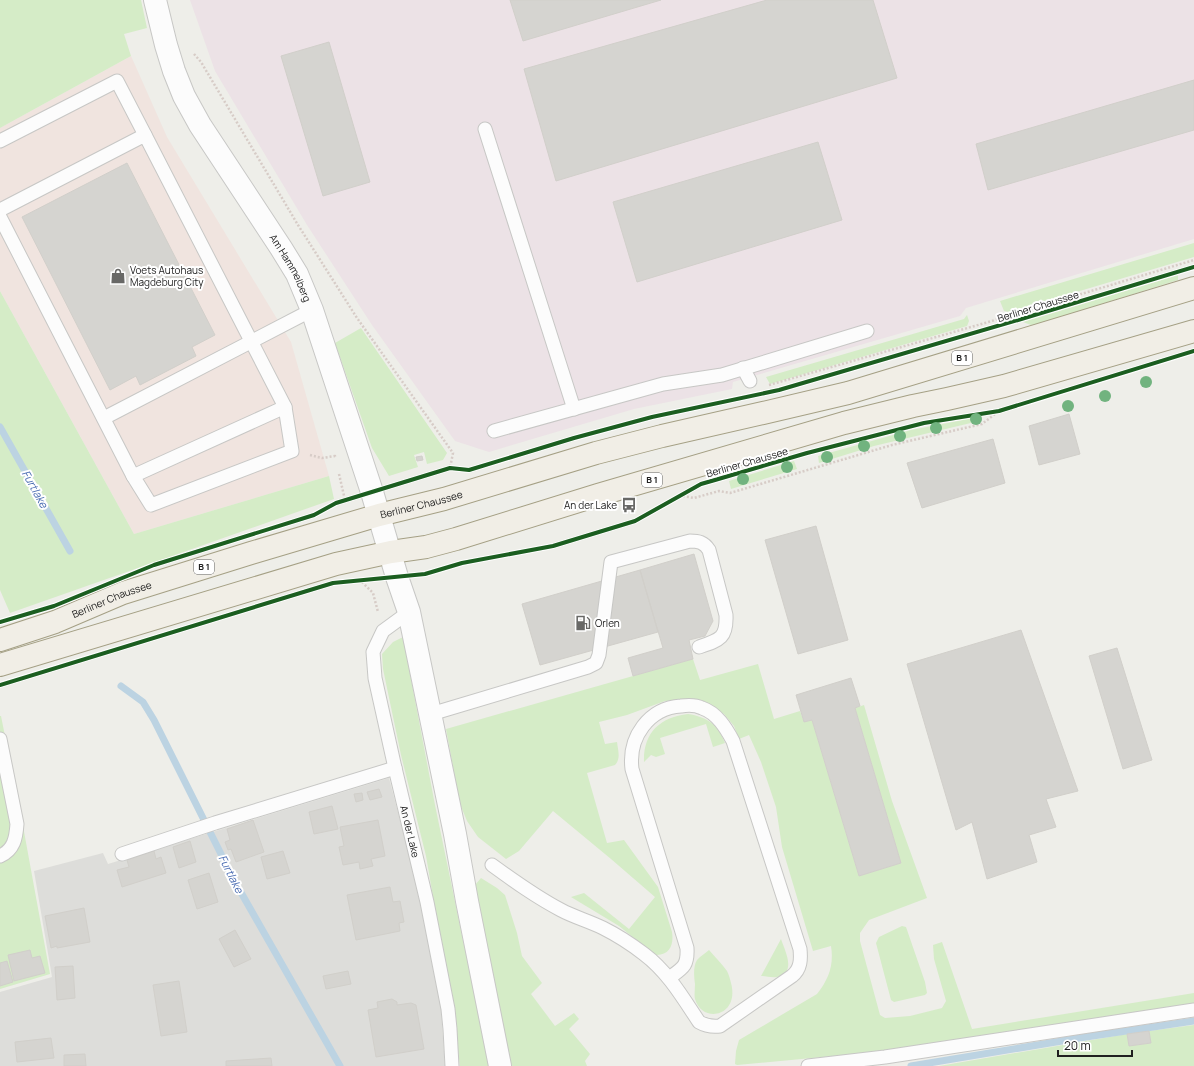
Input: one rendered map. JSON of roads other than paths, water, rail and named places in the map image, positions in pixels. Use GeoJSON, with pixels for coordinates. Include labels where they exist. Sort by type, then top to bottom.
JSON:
{"type":"FeatureCollection","features":[{"type":"Feature","properties":{"kind":"main road","name":"Berliner Chaussee"},"geometry":{"type":"LineString","coordinates":[[0,640],[55,622],[154,583],[379,515],[444,498],[596,453],[662,436],[848,393],[1194,288]]}},
{"type":"Feature","properties":{"kind":"main road","name":"Berliner Chaussee"},"geometry":{"type":"LineString","coordinates":[[0,665],[336,564],[390,552],[426,547],[456,539],[598,495],[844,423],[1004,386],[1194,331]]}},
{"type":"Feature","properties":{"kind":"street","name":"Am Hammelberg"},"geometry":{"type":"LineString","coordinates":[[155,0],[174,71],[184,96],[200,125],[297,274],[312,310],[390,552]]}},
{"type":"Feature","properties":{"kind":"street"},"geometry":{"type":"LineString","coordinates":[[390,552],[409,612],[431,714],[500,1066]]}},
{"type":"Feature","properties":{"kind":"lane"},"geometry":{"type":"LineString","coordinates":[[0,141],[117,81],[285,407],[292,451],[151,505],[134,476],[0,217]]}},
{"type":"Feature","properties":{"kind":"lane"},"geometry":{"type":"LineString","coordinates":[[485,129],[574,409]]}},
{"type":"Feature","properties":{"kind":"lane"},"geometry":{"type":"LineString","coordinates":[[0,210],[145,135]]}},
{"type":"Feature","properties":{"kind":"lane"},"geometry":{"type":"LineString","coordinates":[[104,418],[312,310]]}},
{"type":"Feature","properties":{"kind":"lane"},"geometry":{"type":"LineString","coordinates":[[494,431],[663,384],[722,375],[866,331]]}},
{"type":"Feature","properties":{"kind":"lane"},"geometry":{"type":"LineString","coordinates":[[743,368],[750,381]]}},
{"type":"Feature","properties":{"kind":"lane"},"geometry":{"type":"LineString","coordinates":[[134,476],[285,407]]}},
{"type":"Feature","properties":{"kind":"lane"},"geometry":{"type":"LineString","coordinates":[[431,714],[588,667],[596,663],[599,655],[611,562],[690,541],[701,542],[706,545],[709,550],[726,615],[725,631],[721,637],[716,641],[699,647]]}},
{"type":"Feature","properties":{"kind":"lane","name":"An der Lake"},"geometry":{"type":"LineString","coordinates":[[409,612],[383,631],[373,652],[375,678],[395,768],[428,902],[442,974],[450,1029],[452,1066]]}},
{"type":"Feature","properties":{"kind":"lane"},"geometry":{"type":"LineString","coordinates":[[492,865],[551,905],[614,933],[644,954],[669,978],[700,1022],[704,1025],[720,1026],[795,974],[800,962],[800,948],[733,741],[727,730],[716,717],[703,708],[685,705],[667,708],[658,712],[644,725],[635,740],[631,759],[632,769],[687,948],[685,966],[669,978]]}},
{"type":"Feature","properties":{"kind":"lane"},"geometry":{"type":"LineString","coordinates":[[0,739],[17,824],[17,834],[12,847],[0,856]]}},
{"type":"Feature","properties":{"kind":"lane"},"geometry":{"type":"LineString","coordinates":[[122,854],[215,823],[395,768]]}},
{"type":"Feature","properties":{"kind":"lane"},"geometry":{"type":"LineString","coordinates":[[808,1066],[885,1057],[1194,1010]]}},
{"type":"Feature","properties":{"kind":"waterway","name":"Furtlake"},"geometry":{"type":"LineString","coordinates":[[0,427],[70,551]]}},
{"type":"Feature","properties":{"kind":"waterway","name":"Furtlake"},"geometry":{"type":"LineString","coordinates":[[121,686],[143,702],[154,720],[235,882],[340,1066]]}},
{"type":"Feature","properties":{"kind":"waterway"},"geometry":{"type":"LineString","coordinates":[[911,1066],[1194,1021]]}},
{"type":"Feature","properties":{"kind":"place","name":"Voets Autohaus Magdeburg City"},"geometry":{"type":"Point","coordinates":[118,276]}},
{"type":"Feature","properties":{"kind":"place","name":"An der Lake"},"geometry":{"type":"Point","coordinates":[629,505]}},
{"type":"Feature","properties":{"kind":"place","name":"Orlen"},"geometry":{"type":"Point","coordinates":[583,623]}}]}
